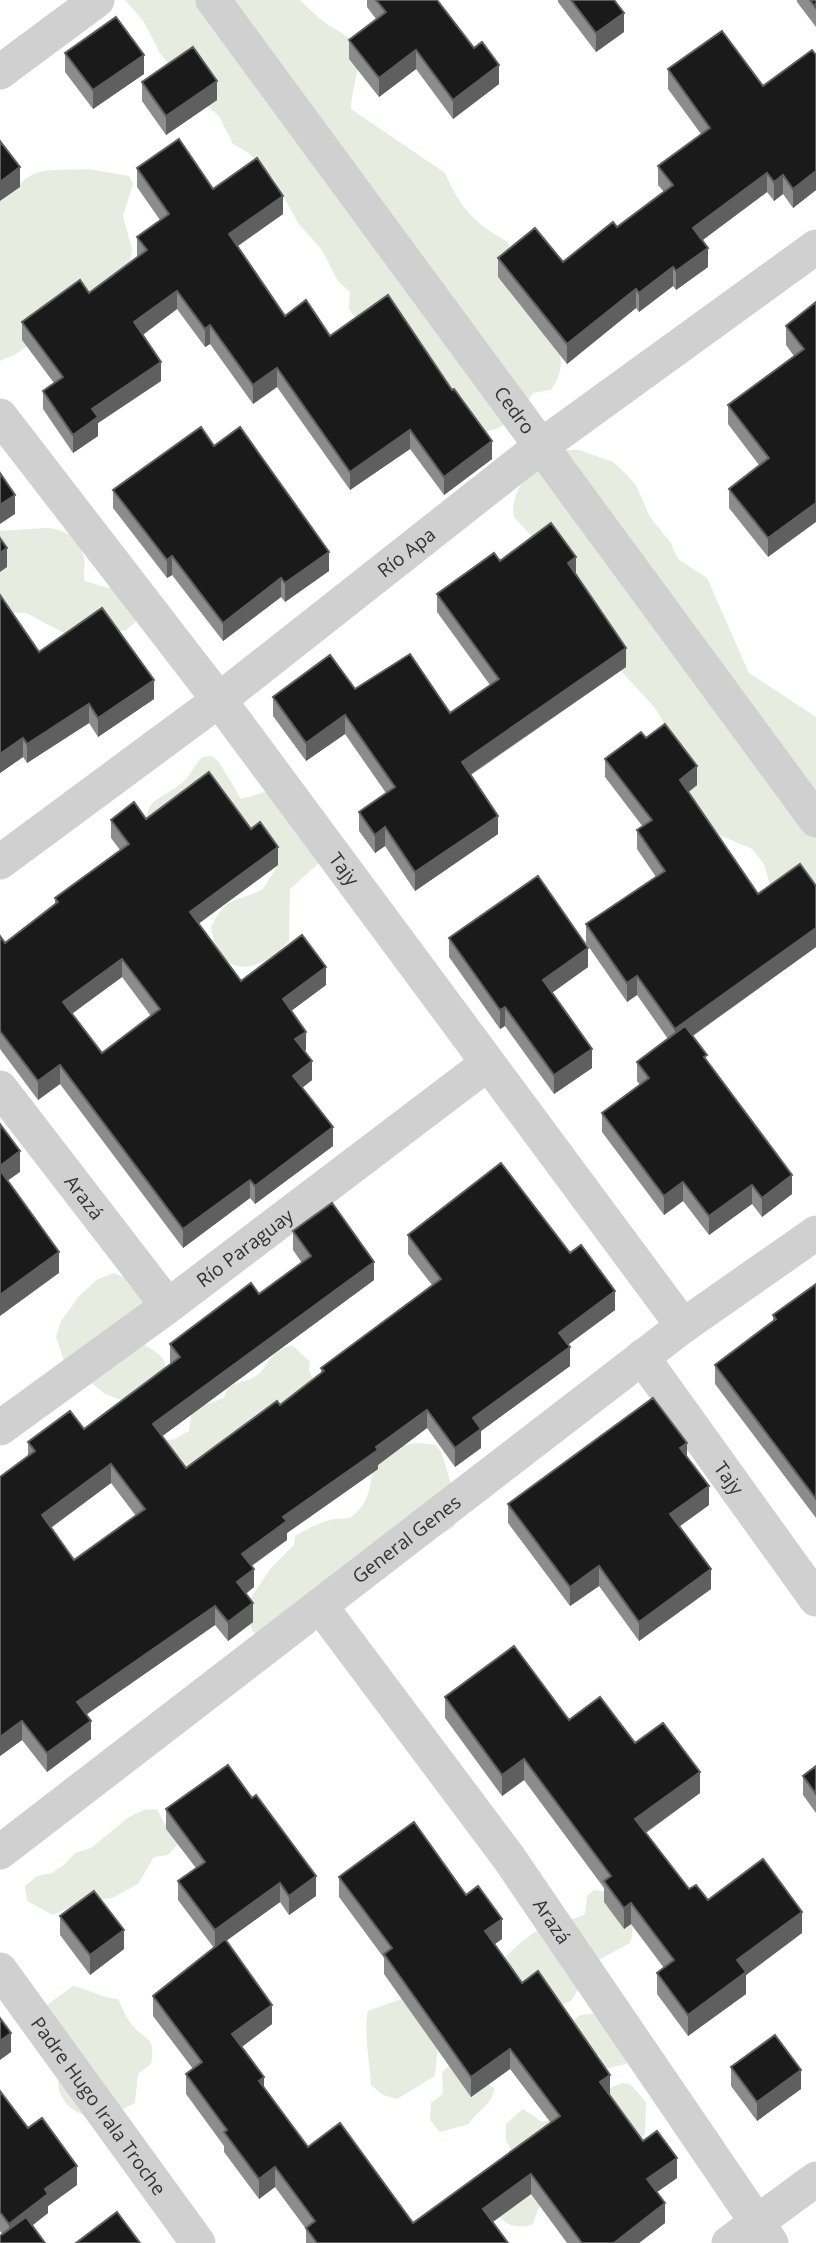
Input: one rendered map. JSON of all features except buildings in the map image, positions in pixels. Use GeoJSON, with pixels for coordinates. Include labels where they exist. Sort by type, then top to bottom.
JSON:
{"type":"FeatureCollection","features":[{"type":"Feature","properties":{"kind":"street"},"geometry":{"type":"LineString","coordinates":[[0,72],[97,0]]}},
{"type":"Feature","properties":{"kind":"street","name":"Cedro"},"geometry":{"type":"LineString","coordinates":[[213,0],[816,820]]}},
{"type":"Feature","properties":{"kind":"street","name":"Río Apa"},"geometry":{"type":"LineString","coordinates":[[0,862],[219,700],[540,447],[816,247]]}},
{"type":"Feature","properties":{"kind":"street","name":"Tajy"},"geometry":{"type":"LineString","coordinates":[[0,416],[219,700],[683,1326]]}},
{"type":"Feature","properties":{"kind":"street","name":"Río Paraguay"},"geometry":{"type":"LineString","coordinates":[[0,1428],[168,1306],[487,1064]]}},
{"type":"Feature","properties":{"kind":"street","name":"Arazá"},"geometry":{"type":"LineString","coordinates":[[0,1088],[168,1306]]}},
{"type":"Feature","properties":{"kind":"street","name":"General Genes"},"geometry":{"type":"LineString","coordinates":[[0,1852],[642,1357],[816,1233]]}},
{"type":"Feature","properties":{"kind":"street","name":"Tajy"},"geometry":{"type":"LineString","coordinates":[[642,1357],[816,1599]]}},
{"type":"Feature","properties":{"kind":"street","name":"Arazá"},"geometry":{"type":"LineString","coordinates":[[321,1607],[509,1858],[764,2233]]}},
{"type":"Feature","properties":{"kind":"street","name":"Padre Hugo Irala Troche"},"geometry":{"type":"LineString","coordinates":[[0,1970],[198,2243]]}},
{"type":"Feature","properties":{"kind":"street"},"geometry":{"type":"LineString","coordinates":[[729,2243],[764,2233],[816,2179]]}},
{"type":"Feature","properties":{"kind":"shaded area"},"geometry":{"type":"Polygon","coordinates":[[[125,0],[300,0],[324,22],[347,37],[355,47],[358,61],[351,109],[445,173],[470,214],[508,242],[521,290],[553,337],[558,349],[561,362],[559,375],[551,390],[533,393],[512,419],[498,428],[482,432],[361,325],[349,309],[350,292],[338,281],[322,250],[298,223],[274,179],[249,153],[233,144],[219,116],[193,94],[160,53],[144,22],[125,0]]]}},
{"type":"Feature","properties":{"kind":"shaded area"},"geometry":{"type":"Polygon","coordinates":[[[89,169],[129,176],[133,184],[123,216],[132,249],[129,273],[16,354],[0,361],[0,198],[28,177],[38,173],[89,169]]]}},
{"type":"Feature","properties":{"kind":"shaded area"},"geometry":{"type":"Polygon","coordinates":[[[561,450],[579,450],[613,462],[625,473],[636,485],[650,517],[671,543],[678,559],[707,578],[749,673],[816,717],[816,930],[773,897],[764,864],[752,849],[689,822],[672,738],[656,709],[621,671],[559,566],[514,517],[516,495],[521,486],[535,470],[561,450]]]}},
{"type":"Feature","properties":{"kind":"shaded area"},"geometry":{"type":"Polygon","coordinates":[[[46,528],[65,532],[79,545],[85,564],[85,581],[108,588],[123,586],[139,619],[126,630],[74,638],[26,613],[0,612],[0,531],[46,528]]]}},
{"type":"Feature","properties":{"kind":"shaded area"},"geometry":{"type":"Polygon","coordinates":[[[212,756],[219,762],[241,799],[265,792],[288,802],[320,862],[290,889],[289,941],[266,960],[243,967],[232,964],[223,957],[211,928],[227,904],[263,889],[278,865],[147,834],[147,813],[154,802],[185,780],[203,757],[212,756]]]}},
{"type":"Feature","properties":{"kind":"shaded area"},"geometry":{"type":"Polygon","coordinates":[[[114,1273],[129,1280],[145,1298],[142,1343],[160,1355],[165,1363],[164,1374],[121,1400],[105,1394],[64,1361],[56,1337],[61,1321],[80,1295],[98,1279],[114,1273]]]}},
{"type":"Feature","properties":{"kind":"shaded area"},"geometry":{"type":"Polygon","coordinates":[[[292,1345],[310,1362],[309,1370],[316,1386],[200,1480],[149,1443],[175,1439],[189,1431],[191,1415],[202,1406],[224,1398],[232,1386],[259,1374],[276,1353],[292,1345]]]}},
{"type":"Feature","properties":{"kind":"shaded area"},"geometry":{"type":"Polygon","coordinates":[[[420,1443],[435,1445],[441,1451],[460,1513],[454,1527],[258,1636],[252,1630],[246,1605],[271,1568],[294,1545],[295,1536],[325,1522],[353,1516],[369,1492],[377,1460],[398,1447],[420,1443]]]}},
{"type":"Feature","properties":{"kind":"shaded area"},"geometry":{"type":"Polygon","coordinates":[[[157,1809],[164,1823],[178,1830],[177,1845],[168,1855],[154,1857],[138,1884],[112,1898],[81,1902],[53,1915],[27,1901],[25,1886],[37,1876],[52,1873],[75,1853],[91,1848],[129,1817],[143,1810],[157,1809]]]}},
{"type":"Feature","properties":{"kind":"shaded area"},"geometry":{"type":"Polygon","coordinates":[[[594,1890],[613,1895],[626,1908],[632,1924],[630,1943],[595,1962],[571,2001],[542,2012],[504,1959],[544,1927],[585,1914],[587,1896],[594,1890]]]}},
{"type":"Feature","properties":{"kind":"shaded area"},"geometry":{"type":"Polygon","coordinates":[[[73,1986],[118,1999],[130,2022],[151,2043],[151,2064],[138,2074],[135,2103],[104,2115],[83,2114],[66,2103],[60,2093],[56,2072],[25,2027],[38,2004],[47,2005],[73,1986]]]}},
{"type":"Feature","properties":{"kind":"shaded area"},"geometry":{"type":"Polygon","coordinates":[[[414,1994],[438,2045],[435,2076],[397,2099],[383,2095],[371,2085],[366,2037],[368,2011],[414,1994]]]}},
{"type":"Feature","properties":{"kind":"shaded area"},"geometry":{"type":"Polygon","coordinates":[[[598,2013],[627,2057],[626,2064],[604,2069],[599,2055],[592,2055],[569,2024],[580,2015],[598,2013]]]}},
{"type":"Feature","properties":{"kind":"shaded area"},"geometry":{"type":"Polygon","coordinates":[[[454,2061],[494,2088],[493,2094],[469,2124],[440,2132],[430,2120],[431,2103],[443,2094],[442,2072],[454,2061]]]}},
{"type":"Feature","properties":{"kind":"shaded area"},"geometry":{"type":"Polygon","coordinates":[[[622,2083],[630,2084],[646,2102],[645,2134],[640,2139],[593,2124],[608,2089],[622,2083]]]}},
{"type":"Feature","properties":{"kind":"shaded area"},"geometry":{"type":"Polygon","coordinates":[[[523,2109],[542,2122],[557,2118],[544,2204],[538,2209],[533,2224],[519,2227],[506,2223],[499,2216],[512,2152],[506,2140],[506,2124],[523,2109]]]}}]}
